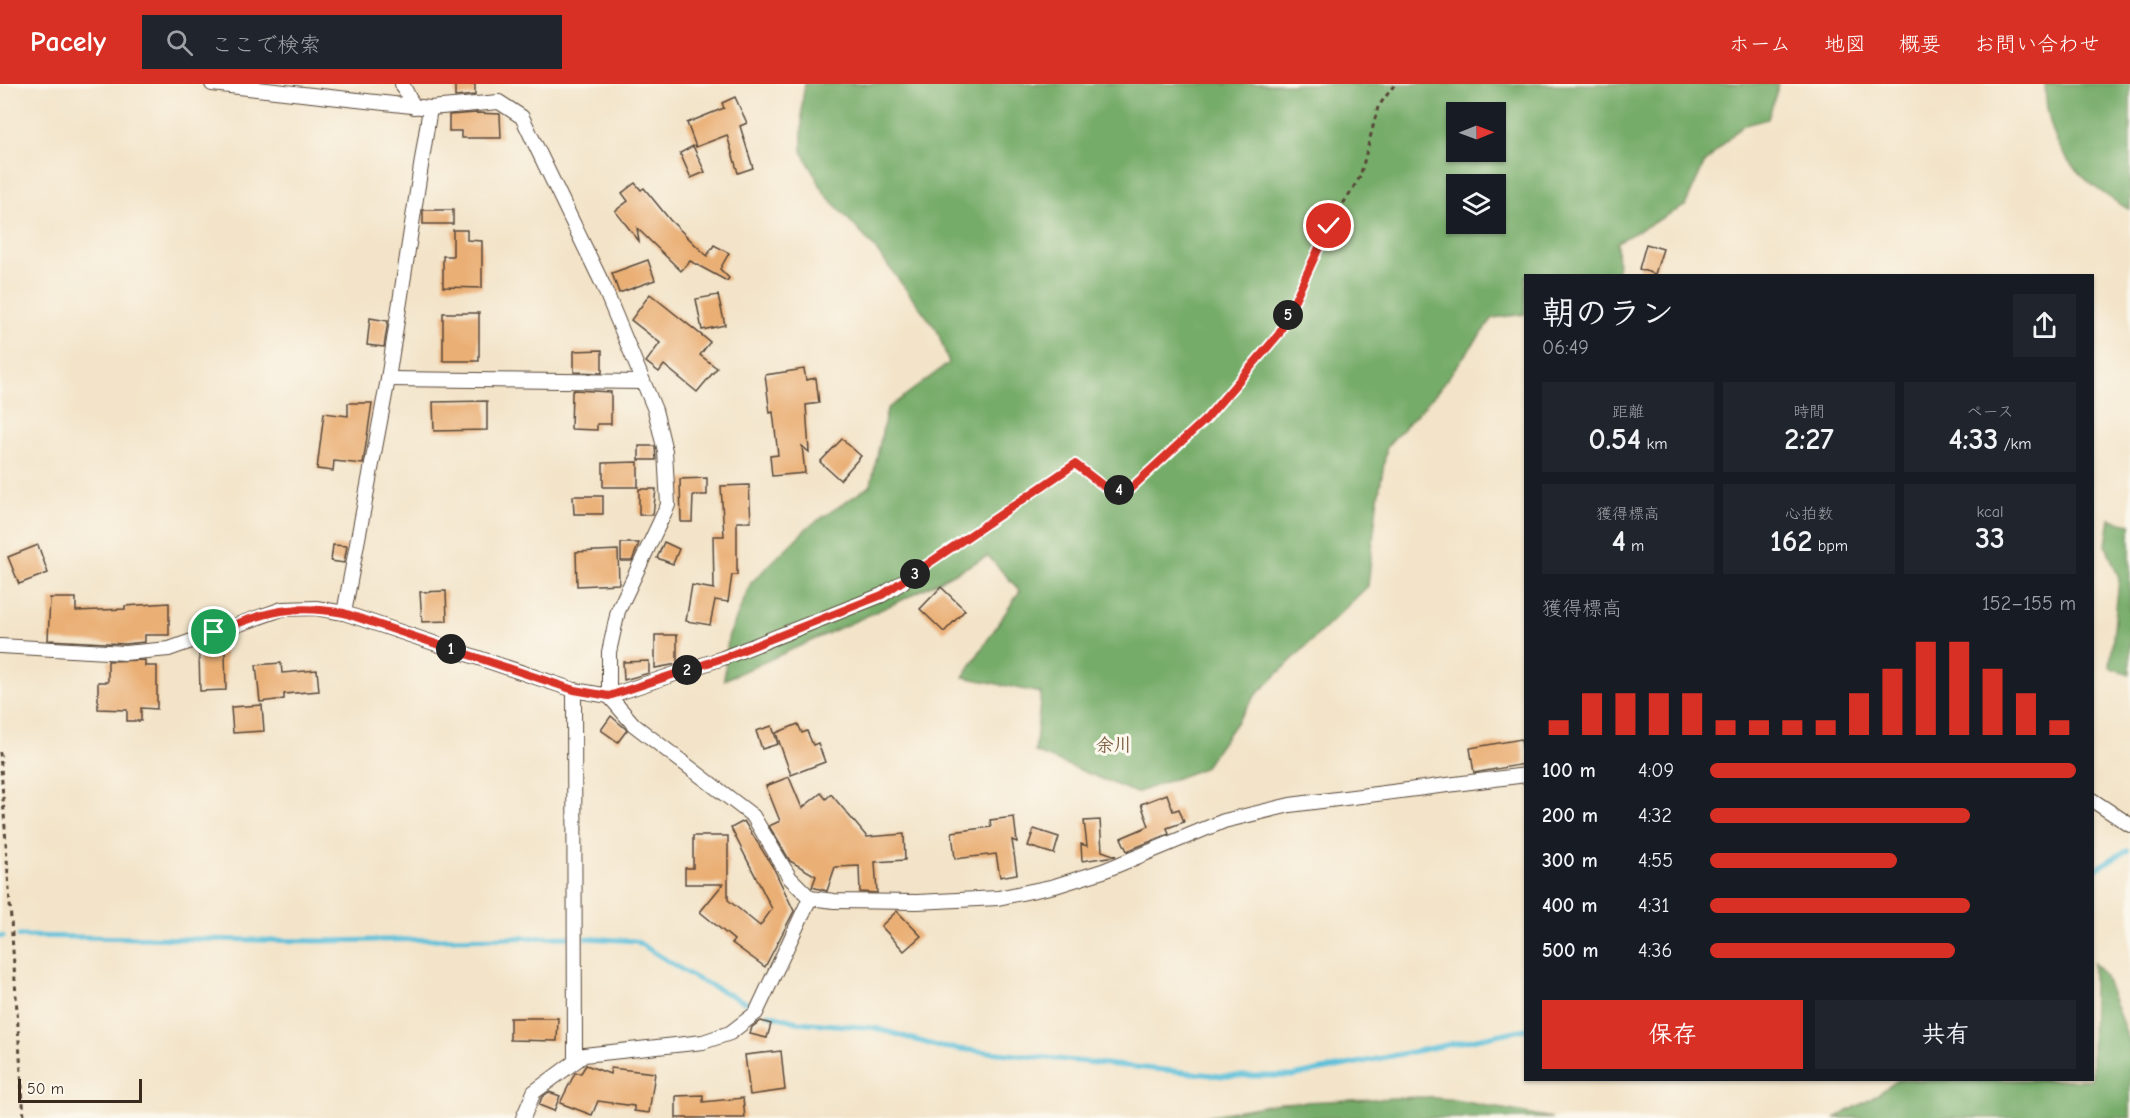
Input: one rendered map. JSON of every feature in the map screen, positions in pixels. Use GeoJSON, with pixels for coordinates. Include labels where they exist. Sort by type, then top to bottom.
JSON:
{"type":"FeatureCollection","features":[{"type":"Feature","properties":{"kind":"street"},"geometry":{"type":"LineString","coordinates":[[212,84],[430,108],[499,102],[522,117],[598,275],[644,382],[655,410],[665,452],[668,505],[618,611],[609,652],[609,696],[634,725],[753,816],[790,878],[810,898],[834,901],[917,903],[998,898],[1055,886],[1102,872],[1224,821],[1290,805],[1524,775]]}},
{"type":"Feature","properties":{"kind":"street"},"geometry":{"type":"LineString","coordinates":[[402,84],[414,106]]}},
{"type":"Feature","properties":{"kind":"street"},"geometry":{"type":"LineString","coordinates":[[344,613],[388,379],[430,108]]}},
{"type":"Feature","properties":{"kind":"street"},"geometry":{"type":"LineString","coordinates":[[388,379],[644,382]]}},
{"type":"Feature","properties":{"kind":"street"},"geometry":{"type":"LineString","coordinates":[[0,646],[125,653],[169,649],[282,609],[316,608],[344,613],[574,690],[609,696],[723,658],[882,595],[903,582]]}},
{"type":"Feature","properties":{"kind":"street"},"geometry":{"type":"LineString","coordinates":[[574,690],[574,1060]]}},
{"type":"Feature","properties":{"kind":"street"},"geometry":{"type":"LineString","coordinates":[[2094,801],[2130,825]]}},
{"type":"Feature","properties":{"kind":"street"},"geometry":{"type":"LineString","coordinates":[[523,1118],[534,1092],[574,1060],[584,1055],[702,1041],[730,1033],[756,1013],[810,898]]}},
{"type":"Feature","properties":{"kind":"path"},"geometry":{"type":"LineString","coordinates":[[903,582],[1075,464],[1110,491],[1130,489],[1206,419],[1279,334],[1329,226],[1360,177],[1378,107],[1395,84]]}},
{"type":"Feature","properties":{"kind":"path"},"geometry":{"type":"LineString","coordinates":[[0,752],[24,1118]]}},
{"type":"Feature","properties":{"kind":"green space"},"geometry":{"type":"Polygon","coordinates":[[[805,84],[1779,84],[1768,119],[1741,126],[1704,164],[1685,206],[1617,242],[1618,274],[1524,274],[1524,314],[1493,318],[1437,392],[1387,446],[1377,504],[1368,586],[1255,696],[1204,768],[1136,793],[1035,752],[1041,693],[963,677],[1020,591],[988,556],[900,601],[724,680],[728,638],[751,583],[808,527],[871,485],[887,409],[949,363],[937,330],[873,246],[825,194],[802,151],[802,103],[805,84]]]}},
{"type":"Feature","properties":{"kind":"green space"},"geometry":{"type":"Polygon","coordinates":[[[2045,84],[2130,84],[2130,210],[2094,187],[2068,160],[2058,145],[2051,127],[2045,84]]]}},
{"type":"Feature","properties":{"kind":"green space"},"geometry":{"type":"Polygon","coordinates":[[[2110,519],[2130,524],[2130,674],[2110,668],[2119,579],[2106,545],[2110,519]]]}},
{"type":"Feature","properties":{"kind":"green space"},"geometry":{"type":"Polygon","coordinates":[[[2094,963],[2104,975],[2130,1043],[2130,1118],[1835,1118],[1869,1100],[1897,1081],[2094,1081],[2094,963]]]}},
{"type":"Feature","properties":{"kind":"green space"},"geometry":{"type":"Polygon","coordinates":[[[1420,1097],[1449,1099],[1552,1118],[1196,1118],[1279,1103],[1420,1097]]]}},
{"type":"Feature","properties":{"kind":"building"},"geometry":{"type":"Polygon","coordinates":[[[455,84],[475,84],[475,95],[455,97],[455,84]]]}},
{"type":"Feature","properties":{"kind":"building"},"geometry":{"type":"Polygon","coordinates":[[[735,97],[747,123],[740,126],[753,168],[738,173],[727,135],[696,147],[687,123],[724,108],[722,103],[735,97]]]}},
{"type":"Feature","properties":{"kind":"building"},"geometry":{"type":"Polygon","coordinates":[[[500,114],[501,138],[461,138],[461,131],[449,131],[449,115],[500,114]]]}},
{"type":"Feature","properties":{"kind":"building"},"geometry":{"type":"Polygon","coordinates":[[[693,146],[705,172],[691,178],[680,153],[693,146]]]}},
{"type":"Feature","properties":{"kind":"building"},"geometry":{"type":"Polygon","coordinates":[[[635,183],[641,190],[644,188],[670,220],[707,256],[714,245],[729,253],[720,269],[729,278],[727,281],[690,261],[681,271],[637,228],[639,241],[615,211],[628,201],[622,193],[635,183]]]}},
{"type":"Feature","properties":{"kind":"building"},"geometry":{"type":"Polygon","coordinates":[[[423,210],[453,210],[453,224],[423,224],[423,210]]]}},
{"type":"Feature","properties":{"kind":"building"},"geometry":{"type":"Polygon","coordinates":[[[453,230],[467,230],[467,240],[482,241],[482,288],[443,287],[443,256],[453,256],[453,230]]]}},
{"type":"Feature","properties":{"kind":"building"},"geometry":{"type":"Polygon","coordinates":[[[1646,244],[1663,249],[1655,274],[1639,269],[1646,244]]]}},
{"type":"Feature","properties":{"kind":"building"},"geometry":{"type":"Polygon","coordinates":[[[648,260],[655,280],[619,293],[612,273],[648,260]]]}},
{"type":"Feature","properties":{"kind":"building"},"geometry":{"type":"Polygon","coordinates":[[[650,294],[710,342],[700,355],[717,368],[697,392],[664,365],[659,372],[646,362],[660,343],[631,320],[650,294]]]}},
{"type":"Feature","properties":{"kind":"building"},"geometry":{"type":"Polygon","coordinates":[[[718,295],[725,325],[702,330],[696,299],[718,295]]]}},
{"type":"Feature","properties":{"kind":"building"},"geometry":{"type":"Polygon","coordinates":[[[443,313],[479,313],[479,361],[443,361],[443,313]]]}},
{"type":"Feature","properties":{"kind":"building"},"geometry":{"type":"Polygon","coordinates":[[[370,318],[388,321],[384,347],[367,345],[370,318]]]}},
{"type":"Feature","properties":{"kind":"building"},"geometry":{"type":"Polygon","coordinates":[[[602,350],[602,373],[574,372],[574,351],[602,350]]]}},
{"type":"Feature","properties":{"kind":"building"},"geometry":{"type":"Polygon","coordinates":[[[804,369],[806,380],[816,378],[819,403],[806,405],[809,452],[802,446],[805,473],[772,476],[770,456],[778,455],[773,412],[770,413],[765,375],[804,369]]]}},
{"type":"Feature","properties":{"kind":"building"},"geometry":{"type":"Polygon","coordinates":[[[574,390],[611,392],[611,424],[597,424],[597,430],[571,429],[572,392],[574,390]]]}},
{"type":"Feature","properties":{"kind":"building"},"geometry":{"type":"Polygon","coordinates":[[[487,401],[487,430],[434,431],[433,402],[487,401]]]}},
{"type":"Feature","properties":{"kind":"building"},"geometry":{"type":"Polygon","coordinates":[[[348,403],[372,403],[363,464],[334,461],[333,471],[317,469],[324,413],[348,416],[348,403]]]}},
{"type":"Feature","properties":{"kind":"building"},"geometry":{"type":"Polygon","coordinates":[[[842,439],[861,456],[840,480],[820,462],[842,439]]]}},
{"type":"Feature","properties":{"kind":"building"},"geometry":{"type":"Polygon","coordinates":[[[639,446],[655,446],[656,460],[639,460],[639,446]]]}},
{"type":"Feature","properties":{"kind":"building"},"geometry":{"type":"Polygon","coordinates":[[[638,462],[638,487],[603,487],[603,463],[638,462]]]}},
{"type":"Feature","properties":{"kind":"building"},"geometry":{"type":"Polygon","coordinates":[[[707,478],[707,495],[693,495],[692,522],[681,522],[680,479],[707,478]]]}},
{"type":"Feature","properties":{"kind":"building"},"geometry":{"type":"Polygon","coordinates":[[[749,485],[751,522],[737,522],[737,575],[732,575],[728,602],[715,600],[710,625],[686,621],[692,585],[714,589],[713,536],[724,536],[721,486],[749,485]]]}},
{"type":"Feature","properties":{"kind":"building"},"geometry":{"type":"Polygon","coordinates":[[[639,489],[656,489],[653,515],[639,515],[639,489]]]}},
{"type":"Feature","properties":{"kind":"building"},"geometry":{"type":"Polygon","coordinates":[[[573,496],[603,496],[603,514],[574,514],[573,496]]]}},
{"type":"Feature","properties":{"kind":"building"},"geometry":{"type":"Polygon","coordinates":[[[664,542],[679,549],[673,564],[657,558],[664,542]]]}},
{"type":"Feature","properties":{"kind":"building"},"geometry":{"type":"Polygon","coordinates":[[[621,543],[639,543],[632,561],[621,561],[621,543]]]}},
{"type":"Feature","properties":{"kind":"building"},"geometry":{"type":"Polygon","coordinates":[[[38,545],[48,573],[19,584],[8,557],[38,545]]]}},
{"type":"Feature","properties":{"kind":"building"},"geometry":{"type":"Polygon","coordinates":[[[333,545],[347,546],[344,563],[331,561],[333,545]]]}},
{"type":"Feature","properties":{"kind":"building"},"geometry":{"type":"Polygon","coordinates":[[[618,550],[619,584],[577,586],[576,552],[618,550]]]}},
{"type":"Feature","properties":{"kind":"building"},"geometry":{"type":"Polygon","coordinates":[[[941,587],[965,610],[944,632],[920,609],[941,587]]]}},
{"type":"Feature","properties":{"kind":"building"},"geometry":{"type":"Polygon","coordinates":[[[446,591],[447,621],[422,622],[420,592],[446,591]]]}},
{"type":"Feature","properties":{"kind":"building"},"geometry":{"type":"Polygon","coordinates":[[[50,598],[76,598],[76,611],[125,609],[125,606],[169,603],[169,635],[145,635],[145,642],[125,644],[48,640],[50,598]]]}},
{"type":"Feature","properties":{"kind":"building"},"geometry":{"type":"Polygon","coordinates":[[[655,635],[677,635],[677,664],[655,668],[655,635]]]}},
{"type":"Feature","properties":{"kind":"building"},"geometry":{"type":"Polygon","coordinates":[[[225,652],[226,690],[200,691],[199,653],[225,652]]]}},
{"type":"Feature","properties":{"kind":"building"},"geometry":{"type":"Polygon","coordinates":[[[145,660],[145,666],[157,666],[157,709],[141,708],[141,721],[127,721],[127,710],[98,709],[98,682],[108,682],[108,661],[145,660]]]}},
{"type":"Feature","properties":{"kind":"building"},"geometry":{"type":"Polygon","coordinates":[[[649,661],[649,673],[624,680],[623,662],[649,661]]]}},
{"type":"Feature","properties":{"kind":"building"},"geometry":{"type":"Polygon","coordinates":[[[281,663],[282,673],[317,670],[319,691],[284,694],[284,699],[260,702],[256,665],[281,663]]]}},
{"type":"Feature","properties":{"kind":"building"},"geometry":{"type":"Polygon","coordinates":[[[262,705],[264,731],[233,733],[231,707],[262,705]]]}},
{"type":"Feature","properties":{"kind":"building"},"geometry":{"type":"Polygon","coordinates":[[[611,716],[627,730],[618,742],[601,730],[611,716]]]}},
{"type":"Feature","properties":{"kind":"building"},"geometry":{"type":"Polygon","coordinates":[[[798,724],[802,733],[807,731],[813,745],[818,743],[825,762],[791,775],[776,733],[798,724]]]}},
{"type":"Feature","properties":{"kind":"building"},"geometry":{"type":"Polygon","coordinates":[[[772,726],[778,744],[762,749],[756,731],[772,726]]]}},
{"type":"Feature","properties":{"kind":"building"},"geometry":{"type":"Polygon","coordinates":[[[1521,739],[1524,764],[1474,773],[1470,748],[1521,739]]]}},
{"type":"Feature","properties":{"kind":"building"},"geometry":{"type":"Polygon","coordinates":[[[789,777],[802,808],[821,793],[826,799],[831,794],[867,837],[904,834],[905,860],[875,862],[877,893],[860,892],[859,866],[835,867],[827,891],[812,887],[816,876],[790,861],[769,826],[780,821],[766,786],[789,777]]]}},
{"type":"Feature","properties":{"kind":"building"},"geometry":{"type":"Polygon","coordinates":[[[1167,794],[1173,811],[1179,809],[1184,822],[1167,828],[1169,834],[1127,851],[1121,838],[1149,826],[1141,804],[1167,794]]]}},
{"type":"Feature","properties":{"kind":"building"},"geometry":{"type":"Polygon","coordinates":[[[1014,817],[1017,842],[1012,840],[1017,874],[1000,877],[996,854],[955,859],[952,832],[991,827],[990,820],[1014,817]]]}},
{"type":"Feature","properties":{"kind":"building"},"geometry":{"type":"Polygon","coordinates":[[[1100,820],[1102,851],[1116,856],[1082,861],[1081,844],[1087,846],[1084,821],[1100,820]]]}},
{"type":"Feature","properties":{"kind":"building"},"geometry":{"type":"Polygon","coordinates":[[[744,821],[774,869],[794,911],[765,967],[732,943],[734,940],[700,912],[723,884],[685,884],[685,868],[693,868],[693,836],[728,836],[728,900],[760,926],[772,909],[731,828],[744,821]]]}},
{"type":"Feature","properties":{"kind":"building"},"geometry":{"type":"Polygon","coordinates":[[[1034,829],[1059,837],[1054,854],[1028,846],[1034,829]]]}},
{"type":"Feature","properties":{"kind":"building"},"geometry":{"type":"Polygon","coordinates":[[[897,911],[921,936],[904,951],[881,926],[897,911]]]}},
{"type":"Feature","properties":{"kind":"building"},"geometry":{"type":"Polygon","coordinates":[[[510,1018],[558,1018],[557,1041],[510,1040],[510,1018]]]}},
{"type":"Feature","properties":{"kind":"building"},"geometry":{"type":"Polygon","coordinates":[[[761,1021],[771,1024],[767,1038],[750,1034],[752,1027],[761,1021]]]}},
{"type":"Feature","properties":{"kind":"building"},"geometry":{"type":"Polygon","coordinates":[[[781,1051],[785,1090],[750,1095],[745,1055],[781,1051]]]}},
{"type":"Feature","properties":{"kind":"building"},"geometry":{"type":"Polygon","coordinates":[[[586,1065],[610,1074],[611,1068],[655,1073],[649,1113],[634,1111],[634,1106],[598,1101],[592,1115],[560,1103],[575,1073],[581,1073],[586,1065]]]}},
{"type":"Feature","properties":{"kind":"building"},"geometry":{"type":"Polygon","coordinates":[[[549,1092],[560,1096],[554,1111],[539,1105],[542,1097],[549,1092]]]}},
{"type":"Feature","properties":{"kind":"building"},"geometry":{"type":"Polygon","coordinates":[[[703,1095],[703,1102],[743,1098],[745,1118],[676,1118],[676,1096],[703,1095]]]}},
{"type":"Feature","properties":{"kind":"waterway"},"geometry":{"type":"LineString","coordinates":[[2094,870],[2127,850]]}},
{"type":"Feature","properties":{"kind":"waterway"},"geometry":{"type":"LineString","coordinates":[[19,936],[318,941],[568,937]]}},
{"type":"Feature","properties":{"kind":"waterway"},"geometry":{"type":"LineString","coordinates":[[586,938],[636,941],[695,978],[751,1005]]}},
{"type":"Feature","properties":{"kind":"waterway"},"geometry":{"type":"LineString","coordinates":[[768,1014],[797,1022],[875,1028],[940,1047],[1222,1076],[1292,1076],[1524,1029]]}},
{"type":"Feature","properties":{"kind":"district","name":"余川"},"geometry":{"type":"Point","coordinates":[1114,745]}},
{"type":"Feature","properties":{"kind":"route"},"geometry":{"type":"LineString","coordinates":[[214,632],[282,609],[316,608],[344,613],[574,690],[609,696],[723,658],[882,595],[1075,464],[1110,491],[1130,489],[1206,419],[1279,334],[1329,226]]}}]}
